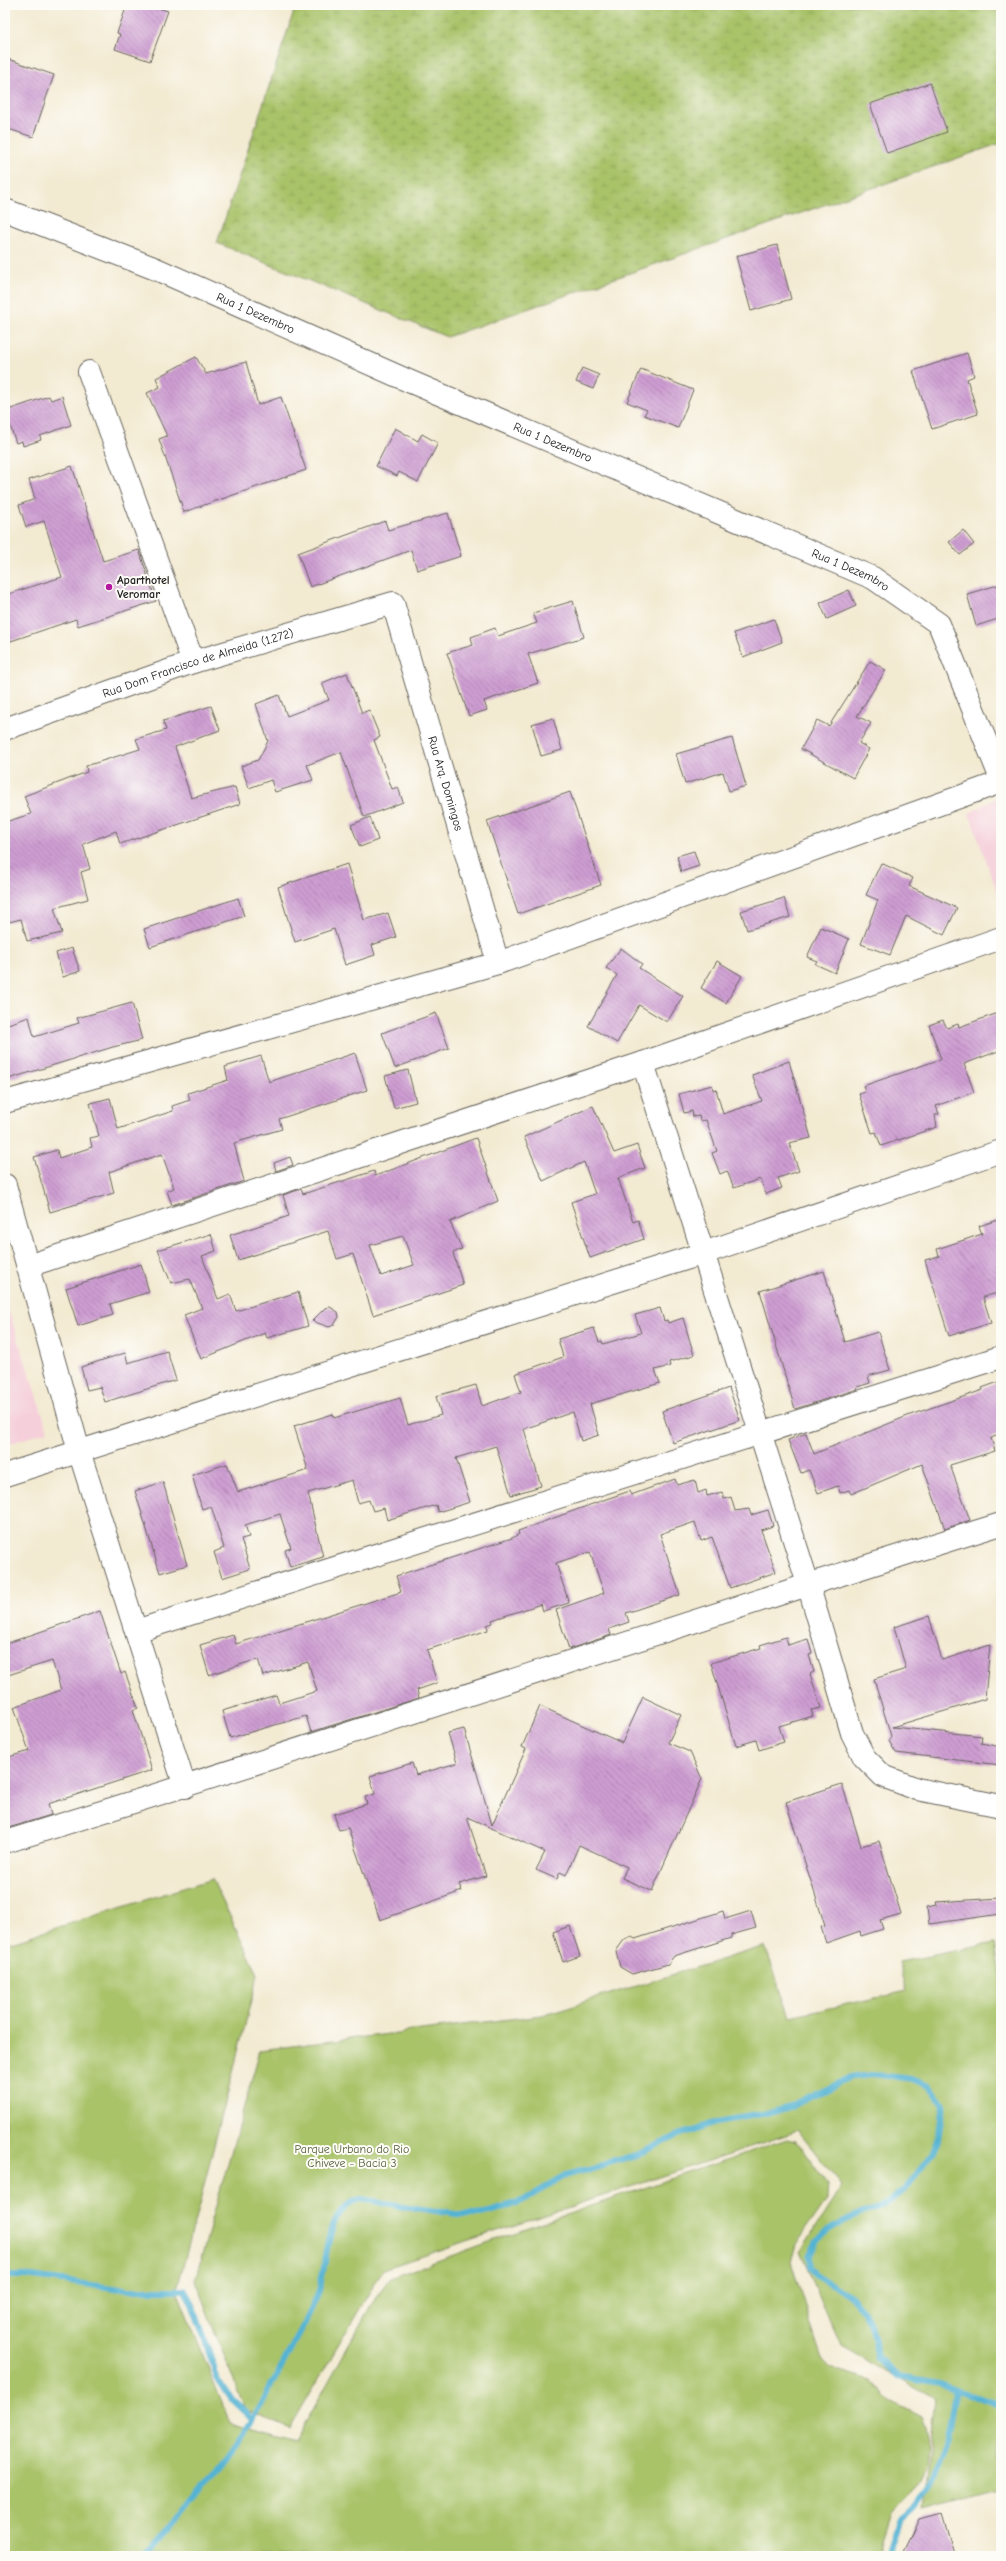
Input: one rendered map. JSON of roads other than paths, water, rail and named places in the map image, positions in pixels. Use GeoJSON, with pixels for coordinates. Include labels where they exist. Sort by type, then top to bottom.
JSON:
{"type":"FeatureCollection","features":[{"type":"Feature","properties":{"kind":"street","name":"Rua 1 Dezembro"},"geometry":{"type":"LineString","coordinates":[[5,210],[156,269],[411,382],[874,578],[939,624],[1001,780]]}},
{"type":"Feature","properties":{"kind":"street"},"geometry":{"type":"LineString","coordinates":[[89,372],[192,662]]}},
{"type":"Feature","properties":{"kind":"street","name":"Rua Dom Francisco de Almeida (1.272)"},"geometry":{"type":"LineString","coordinates":[[5,730],[192,662],[393,603]]}},
{"type":"Feature","properties":{"kind":"street","name":"Rua Arq. Domingos"},"geometry":{"type":"LineString","coordinates":[[393,603],[498,963]]}},
{"type":"Feature","properties":{"kind":"street"},"geometry":{"type":"LineString","coordinates":[[5,1102],[498,963],[1001,780]]}},
{"type":"Feature","properties":{"kind":"street"},"geometry":{"type":"LineString","coordinates":[[28,1266],[643,1063],[1001,938]]}},
{"type":"Feature","properties":{"kind":"street"},"geometry":{"type":"LineString","coordinates":[[643,1063],[701,1254],[808,1584],[852,1733],[864,1757],[883,1776],[917,1789],[1001,1806]]}},
{"type":"Feature","properties":{"kind":"street"},"geometry":{"type":"LineString","coordinates":[[5,1475],[701,1254],[1001,1151]]}},
{"type":"Feature","properties":{"kind":"street"},"geometry":{"type":"LineString","coordinates":[[5,1185],[79,1451],[185,1787]]}},
{"type":"Feature","properties":{"kind":"street"},"geometry":{"type":"LineString","coordinates":[[136,1631],[1001,1357]]}},
{"type":"Feature","properties":{"kind":"street"},"geometry":{"type":"LineString","coordinates":[[5,1842],[185,1787],[808,1584],[1001,1524]]}},
{"type":"Feature","properties":{"kind":"waterway"},"geometry":{"type":"LineString","coordinates":[[146,2556],[228,2455],[266,2397],[313,2306],[320,2285],[333,2228],[339,2215],[347,2206],[360,2199],[455,2214],[481,2214],[517,2204],[565,2176],[639,2154],[679,2135],[717,2122],[762,2114],[794,2105],[854,2076],[872,2074],[912,2079],[929,2086],[937,2094],[943,2105],[938,2140],[932,2154],[905,2189],[881,2207],[853,2217],[828,2230],[817,2241],[809,2257],[810,2267],[817,2275],[848,2294],[864,2312],[870,2324],[878,2358],[898,2377],[940,2384],[1001,2406]]}},
{"type":"Feature","properties":{"kind":"waterway"},"geometry":{"type":"LineString","coordinates":[[5,2276],[25,2276],[128,2290],[185,2290],[197,2316],[217,2377],[232,2400],[253,2420]]}},
{"type":"Feature","properties":{"kind":"waterway"},"geometry":{"type":"LineString","coordinates":[[886,2556],[898,2521],[913,2507],[928,2485],[947,2437],[956,2389]]}},
{"type":"Feature","properties":{"kind":"place","name":"Aparthotel Veromar"},"geometry":{"type":"Point","coordinates":[109,587]}},
{"type":"Feature","properties":{"kind":"park label","name":"Parque Urbano do Rio Chiveve - Bacia 3"},"geometry":{"type":"Point","coordinates":[352,2156]}}]}
